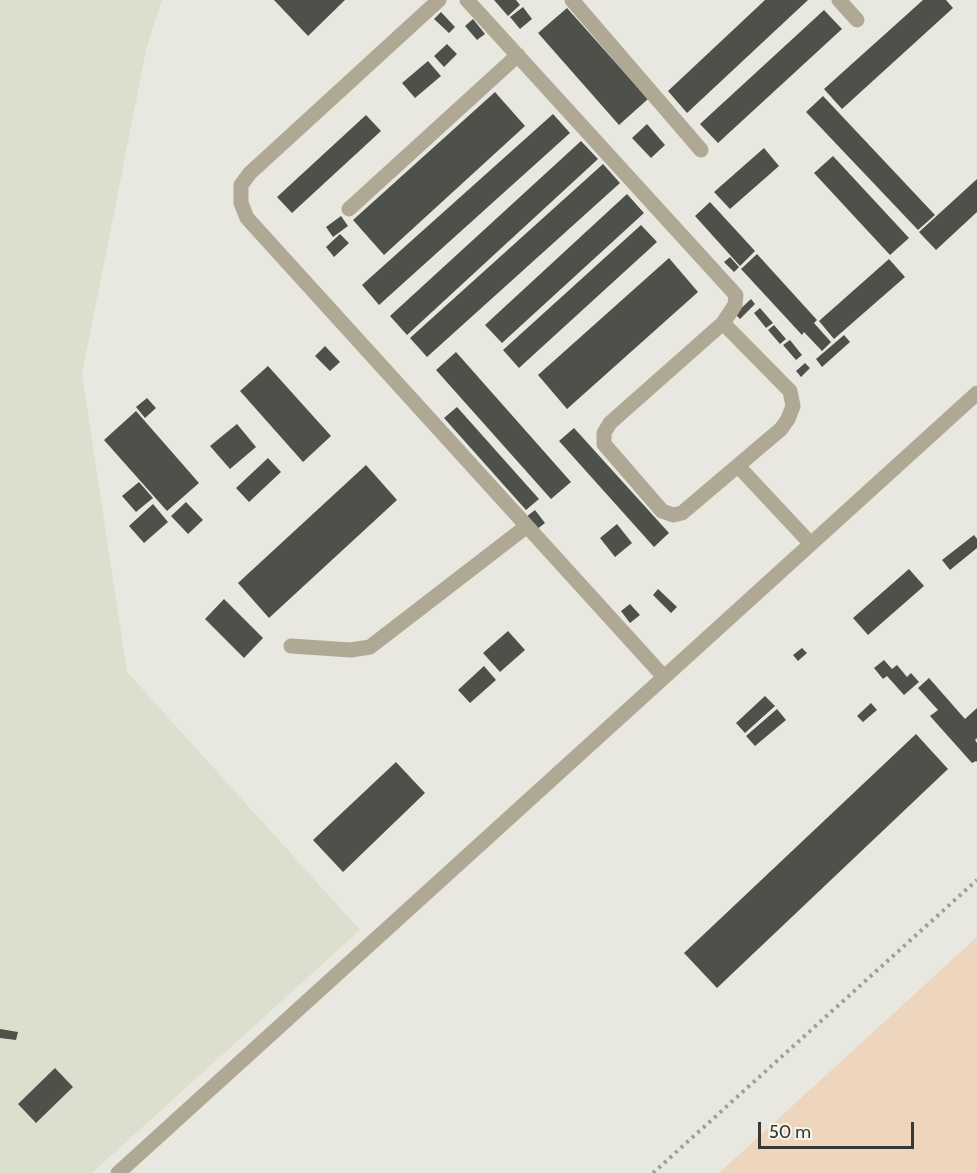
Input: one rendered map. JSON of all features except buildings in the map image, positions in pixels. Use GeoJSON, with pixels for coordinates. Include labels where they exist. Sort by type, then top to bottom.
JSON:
{"type":"FeatureCollection","features":[{"type":"Feature","properties":{"kind":"lane"},"geometry":{"type":"LineString","coordinates":[[439,0],[250,173],[241,185],[242,203],[247,218],[664,677]]}},
{"type":"Feature","properties":{"kind":"lane"},"geometry":{"type":"LineString","coordinates":[[468,0],[736,295],[735,305],[723,323],[610,423],[604,433],[604,444],[662,511],[673,516],[682,513],[739,467],[781,429],[793,406],[789,391],[723,323]]}},
{"type":"Feature","properties":{"kind":"lane"},"geometry":{"type":"LineString","coordinates":[[572,0],[701,150]]}},
{"type":"Feature","properties":{"kind":"lane"},"geometry":{"type":"LineString","coordinates":[[839,0],[857,20]]}},
{"type":"Feature","properties":{"kind":"lane"},"geometry":{"type":"LineString","coordinates":[[349,209],[518,55]]}},
{"type":"Feature","properties":{"kind":"lane"},"geometry":{"type":"LineString","coordinates":[[118,1173],[977,393]]}},
{"type":"Feature","properties":{"kind":"lane"},"geometry":{"type":"LineString","coordinates":[[739,467],[811,544]]}},
{"type":"Feature","properties":{"kind":"lane"},"geometry":{"type":"LineString","coordinates":[[291,645],[351,650],[370,647],[527,526]]}},
{"type":"Feature","properties":{"kind":"path"},"geometry":{"type":"LineString","coordinates":[[653,1173],[977,880]]}},
{"type":"Feature","properties":{"kind":"shaded area"},"geometry":{"type":"Polygon","coordinates":[[[0,0],[162,0],[147,46],[82,374],[127,672],[360,930],[92,1173],[0,1173],[0,0]]]}},
{"type":"Feature","properties":{"kind":"shaded area"},"geometry":{"type":"Polygon","coordinates":[[[977,937],[977,1173],[719,1173],[977,937]]]}}]}
